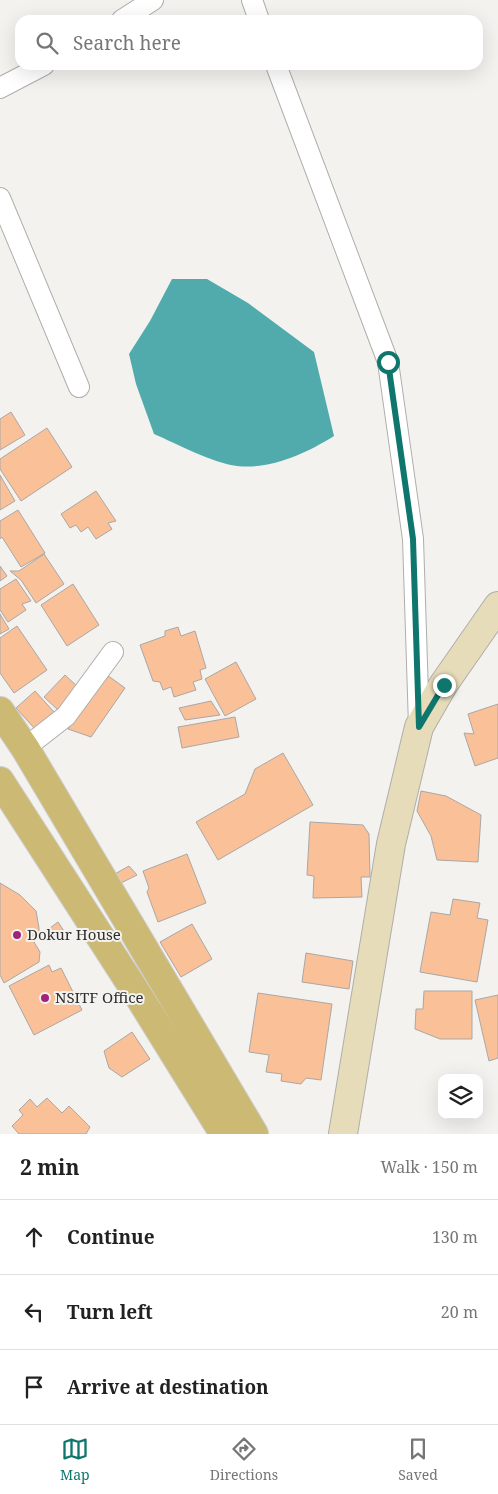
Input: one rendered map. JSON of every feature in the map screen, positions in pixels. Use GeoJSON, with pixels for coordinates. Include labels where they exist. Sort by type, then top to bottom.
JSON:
{"type":"FeatureCollection","features":[{"type":"Feature","properties":{"kind":"main road"},"geometry":{"type":"LineString","coordinates":[[0,710],[25,748],[254,1134]]}},
{"type":"Feature","properties":{"kind":"main road"},"geometry":{"type":"LineString","coordinates":[[0,781],[142,1000],[224,1134]]}},
{"type":"Feature","properties":{"kind":"street"},"geometry":{"type":"LineString","coordinates":[[130,15],[153,0]]}},
{"type":"Feature","properties":{"kind":"street"},"geometry":{"type":"LineString","coordinates":[[252,0],[257,15]]}},
{"type":"Feature","properties":{"kind":"street"},"geometry":{"type":"LineString","coordinates":[[0,88],[34,70]]}},
{"type":"Feature","properties":{"kind":"street"},"geometry":{"type":"LineString","coordinates":[[278,70],[388,362],[413,539],[419,727],[391,844],[343,1134]]}},
{"type":"Feature","properties":{"kind":"street"},"geometry":{"type":"LineString","coordinates":[[0,198],[80,387]]}},
{"type":"Feature","properties":{"kind":"street"},"geometry":{"type":"LineString","coordinates":[[419,727],[444,685],[498,606]]}},
{"type":"Feature","properties":{"kind":"street"},"geometry":{"type":"LineString","coordinates":[[25,748],[66,716],[113,652]]}},
{"type":"Feature","properties":{"kind":"water"},"geometry":{"type":"Polygon","coordinates":[[[172,279],[207,279],[248,303],[314,352],[334,436],[288,459],[250,467],[217,461],[154,434],[136,384],[129,354],[150,321],[172,279]]]}},
{"type":"Feature","properties":{"kind":"building"},"geometry":{"type":"Polygon","coordinates":[[[11,412],[25,435],[0,450],[0,419],[11,412]]]}},
{"type":"Feature","properties":{"kind":"building"},"geometry":{"type":"Polygon","coordinates":[[[47,428],[72,467],[21,501],[0,469],[0,459],[47,428]]]}},
{"type":"Feature","properties":{"kind":"building"},"geometry":{"type":"Polygon","coordinates":[[[0,475],[15,501],[0,510],[0,475]]]}},
{"type":"Feature","properties":{"kind":"building"},"geometry":{"type":"Polygon","coordinates":[[[96,491],[116,521],[108,523],[112,529],[96,539],[88,527],[81,532],[76,525],[70,528],[61,514],[96,491]]]}},
{"type":"Feature","properties":{"kind":"building"},"geometry":{"type":"Polygon","coordinates":[[[18,510],[45,553],[21,567],[2,537],[0,539],[0,521],[18,510]]]}},
{"type":"Feature","properties":{"kind":"building"},"geometry":{"type":"Polygon","coordinates":[[[44,554],[64,584],[36,603],[21,580],[10,571],[19,571],[44,554]]]}},
{"type":"Feature","properties":{"kind":"building"},"geometry":{"type":"Polygon","coordinates":[[[0,566],[7,576],[0,581],[0,566]]]}},
{"type":"Feature","properties":{"kind":"building"},"geometry":{"type":"Polygon","coordinates":[[[16,579],[31,601],[22,604],[26,610],[8,622],[0,610],[0,589],[16,579]]]}},
{"type":"Feature","properties":{"kind":"building"},"geometry":{"type":"Polygon","coordinates":[[[73,584],[99,625],[67,646],[41,605],[73,584]]]}},
{"type":"Feature","properties":{"kind":"building"},"geometry":{"type":"Polygon","coordinates":[[[0,614],[9,629],[0,634],[0,614]]]}},
{"type":"Feature","properties":{"kind":"building"},"geometry":{"type":"Polygon","coordinates":[[[17,626],[47,670],[14,693],[0,673],[0,638],[17,626]]]}},
{"type":"Feature","properties":{"kind":"building"},"geometry":{"type":"Polygon","coordinates":[[[178,627],[181,636],[195,631],[206,668],[200,670],[202,679],[193,682],[196,690],[174,697],[171,687],[163,690],[160,682],[153,681],[140,645],[165,636],[165,631],[178,627]]]}},
{"type":"Feature","properties":{"kind":"building"},"geometry":{"type":"Polygon","coordinates":[[[236,662],[256,699],[225,716],[205,679],[236,662]]]}},
{"type":"Feature","properties":{"kind":"building"},"geometry":{"type":"Polygon","coordinates":[[[65,675],[79,688],[58,710],[44,697],[65,675]]]}},
{"type":"Feature","properties":{"kind":"building"},"geometry":{"type":"Polygon","coordinates":[[[107,675],[125,688],[91,737],[68,729],[107,675]]]}},
{"type":"Feature","properties":{"kind":"building"},"geometry":{"type":"Polygon","coordinates":[[[35,691],[55,713],[35,729],[16,708],[35,691]]]}},
{"type":"Feature","properties":{"kind":"building"},"geometry":{"type":"Polygon","coordinates":[[[211,701],[220,715],[185,720],[179,708],[211,701]]]}},
{"type":"Feature","properties":{"kind":"building"},"geometry":{"type":"Polygon","coordinates":[[[498,704],[498,758],[475,766],[464,733],[474,734],[468,714],[498,704]]]}},
{"type":"Feature","properties":{"kind":"building"},"geometry":{"type":"Polygon","coordinates":[[[235,717],[239,737],[182,748],[178,727],[235,717]]]}},
{"type":"Feature","properties":{"kind":"building"},"geometry":{"type":"Polygon","coordinates":[[[283,753],[313,805],[218,860],[196,822],[245,794],[255,769],[283,753]]]}},
{"type":"Feature","properties":{"kind":"building"},"geometry":{"type":"Polygon","coordinates":[[[421,791],[446,796],[481,815],[478,862],[437,860],[431,836],[417,811],[421,791]]]}},
{"type":"Feature","properties":{"kind":"building"},"geometry":{"type":"Polygon","coordinates":[[[310,822],[363,825],[369,834],[370,877],[361,877],[362,897],[313,898],[314,876],[307,875],[310,822]]]}},
{"type":"Feature","properties":{"kind":"building"},"geometry":{"type":"Polygon","coordinates":[[[187,854],[206,903],[158,922],[147,892],[149,888],[143,871],[187,854]]]}},
{"type":"Feature","properties":{"kind":"building"},"geometry":{"type":"Polygon","coordinates":[[[129,866],[137,875],[121,883],[113,875],[129,866]]]}},
{"type":"Feature","properties":{"kind":"building","name":"Dokur House"},"geometry":{"type":"Polygon","coordinates":[[[0,883],[20,895],[36,911],[39,932],[31,937],[40,952],[39,962],[4,983],[0,975],[0,883]]]}},
{"type":"Feature","properties":{"kind":"building"},"geometry":{"type":"Polygon","coordinates":[[[453,899],[480,903],[477,918],[488,920],[477,982],[420,972],[431,912],[450,915],[453,899]]]}},
{"type":"Feature","properties":{"kind":"building"},"geometry":{"type":"Polygon","coordinates":[[[58,922],[66,934],[54,942],[46,931],[58,922]]]}},
{"type":"Feature","properties":{"kind":"building"},"geometry":{"type":"Polygon","coordinates":[[[192,924],[212,959],[181,977],[160,942],[192,924]]]}},
{"type":"Feature","properties":{"kind":"building"},"geometry":{"type":"Polygon","coordinates":[[[306,953],[353,961],[349,989],[302,982],[306,953]]]}},
{"type":"Feature","properties":{"kind":"building","name":"NSITF Office"},"geometry":{"type":"Polygon","coordinates":[[[49,965],[52,972],[61,968],[82,1010],[34,1035],[9,986],[49,965]]]}},
{"type":"Feature","properties":{"kind":"building"},"geometry":{"type":"Polygon","coordinates":[[[424,991],[472,991],[472,1039],[440,1039],[415,1029],[416,1009],[423,1009],[424,991]]]}},
{"type":"Feature","properties":{"kind":"building"},"geometry":{"type":"Polygon","coordinates":[[[258,993],[332,1004],[321,1080],[306,1078],[301,1084],[281,1081],[282,1074],[266,1072],[269,1055],[249,1052],[258,993]]]}},
{"type":"Feature","properties":{"kind":"building"},"geometry":{"type":"Polygon","coordinates":[[[498,995],[498,1058],[489,1061],[475,1000],[498,995]]]}},
{"type":"Feature","properties":{"kind":"building"},"geometry":{"type":"Polygon","coordinates":[[[132,1032],[150,1059],[122,1077],[109,1068],[104,1051],[132,1032]]]}},
{"type":"Feature","properties":{"kind":"building"},"geometry":{"type":"Polygon","coordinates":[[[47,1098],[62,1113],[69,1106],[90,1127],[86,1134],[19,1134],[12,1126],[23,1115],[19,1110],[30,1099],[37,1107],[47,1098]]]}},
{"type":"Feature","properties":{"kind":"place","name":"Dokur House"},"geometry":{"type":"Point","coordinates":[17,935]}},
{"type":"Feature","properties":{"kind":"place","name":"NSITF Office"},"geometry":{"type":"Point","coordinates":[45,998]}},
{"type":"Feature","properties":{"kind":"route"},"geometry":{"type":"LineString","coordinates":[[388,362],[413,539],[419,727],[444,685]]}}]}
